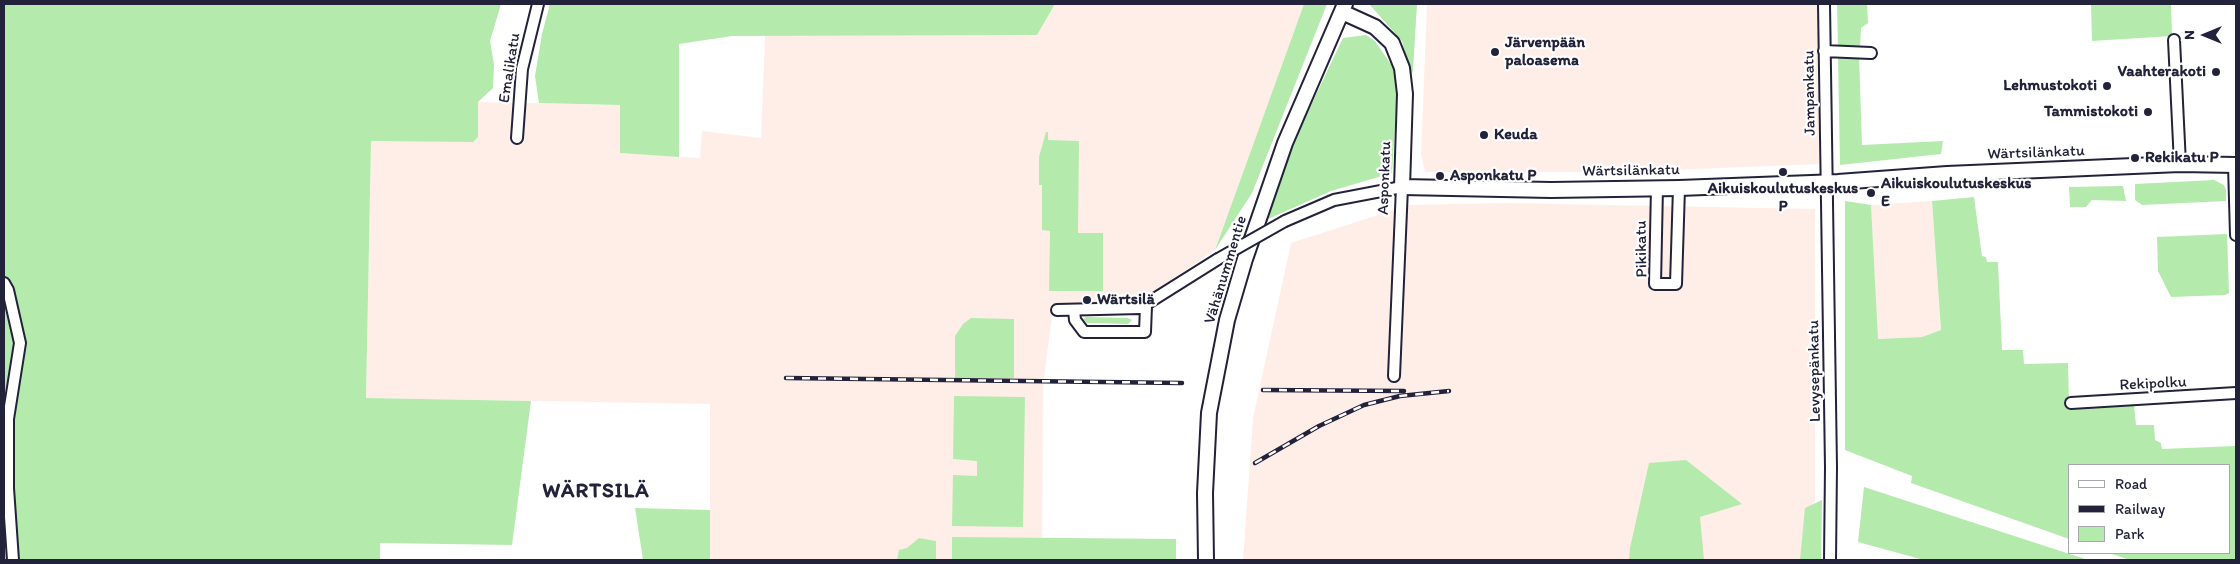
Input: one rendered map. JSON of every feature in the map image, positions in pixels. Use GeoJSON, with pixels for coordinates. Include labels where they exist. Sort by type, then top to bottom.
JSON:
{"type":"FeatureCollection","features":[{"type":"Feature","properties":{"kind":"street","name":"Emalikatu"},"geometry":{"type":"LineString","coordinates":[[516,138],[522,69],[538,4]]}},
{"type":"Feature","properties":{"kind":"street","name":"Jampankatu"},"geometry":{"type":"LineString","coordinates":[[1824,4],[1827,182]]}},
{"type":"Feature","properties":{"kind":"street","name":"Asponkatu"},"geometry":{"type":"LineString","coordinates":[[1343,8],[1375,27],[1392,43],[1402,68],[1405,94],[1394,376]]}},
{"type":"Feature","properties":{"kind":"street","name":"Vähänummentie"},"geometry":{"type":"LineString","coordinates":[[1206,560],[1205,493],[1210,413],[1227,320],[1245,259],[1285,143],[1343,8]]}},
{"type":"Feature","properties":{"kind":"street"},"geometry":{"type":"LineString","coordinates":[[2174,40],[2180,164]]}},
{"type":"Feature","properties":{"kind":"street"},"geometry":{"type":"LineString","coordinates":[[1824,51],[1871,53]]}},
{"type":"Feature","properties":{"kind":"street","name":"Wärtsilänkatu"},"geometry":{"type":"LineString","coordinates":[[1057,310],[1131,309],[1146,306],[1218,259],[1285,221],[1334,200],[1402,187],[1551,190],[1679,188],[2180,164],[2235,165]]}},
{"type":"Feature","properties":{"kind":"street"},"geometry":{"type":"LineString","coordinates":[[2235,165],[2236,235]]}},
{"type":"Feature","properties":{"kind":"street","name":"Levysepänkatu"},"geometry":{"type":"LineString","coordinates":[[1827,182],[1830,560]]}},
{"type":"Feature","properties":{"kind":"street","name":"Pikikatu"},"geometry":{"type":"LineString","coordinates":[[1657,187],[1655,284],[1676,284],[1679,188]]}},
{"type":"Feature","properties":{"kind":"street"},"geometry":{"type":"LineString","coordinates":[[4,282],[8,290],[20,343],[8,419],[8,488],[13,560]]}},
{"type":"Feature","properties":{"kind":"street"},"geometry":{"type":"LineString","coordinates":[[1074,310],[1075,320],[1084,332],[1145,332],[1146,306]]}},
{"type":"Feature","properties":{"kind":"street","name":"Rekipolku"},"geometry":{"type":"LineString","coordinates":[[2071,403],[2236,393]]}},
{"type":"Feature","properties":{"kind":"shaded area"},"geometry":{"type":"Polygon","coordinates":[[[1055,4],[1304,4],[1215,250],[1157,290],[1108,315],[1052,315],[1043,386],[1042,560],[710,560],[710,404],[366,398],[371,140],[473,142],[478,137],[478,102],[620,105],[620,153],[700,158],[702,131],[761,138],[765,35],[1037,35],[1055,4]]]}},
{"type":"Feature","properties":{"kind":"shaded area"},"geometry":{"type":"Polygon","coordinates":[[[1427,4],[1818,4],[1819,164],[1621,172],[1425,172],[1421,155],[1427,4]]]}},
{"type":"Feature","properties":{"kind":"shaded area"},"geometry":{"type":"Polygon","coordinates":[[[1932,201],[1941,330],[1922,337],[1877,339],[1871,205],[1932,201]]]}},
{"type":"Feature","properties":{"kind":"shaded area"},"geometry":{"type":"Polygon","coordinates":[[[1505,203],[1815,209],[1815,560],[1243,560],[1253,418],[1291,243],[1409,205],[1505,203]]]}},
{"type":"Feature","properties":{"kind":"green space"},"geometry":{"type":"Polygon","coordinates":[[[4,4],[501,4],[490,41],[494,65],[493,88],[478,102],[478,137],[473,142],[371,141],[366,398],[531,401],[512,545],[380,543],[380,560],[4,560],[4,4]]]}},
{"type":"Feature","properties":{"kind":"green space"},"geometry":{"type":"Polygon","coordinates":[[[550,4],[1055,4],[1037,35],[732,36],[679,44],[679,157],[620,153],[620,105],[539,103],[535,76],[542,34],[550,4]]]}},
{"type":"Feature","properties":{"kind":"green space"},"geometry":{"type":"Polygon","coordinates":[[[1304,4],[1327,4],[1252,193],[1215,250],[1304,4]]]}},
{"type":"Feature","properties":{"kind":"green space"},"geometry":{"type":"Polygon","coordinates":[[[1369,4],[1417,4],[1411,77],[1402,41],[1369,4]]]}},
{"type":"Feature","properties":{"kind":"green space"},"geometry":{"type":"Polygon","coordinates":[[[1837,4],[1867,4],[1868,23],[1861,28],[1860,49],[1838,49],[1837,4]]]}},
{"type":"Feature","properties":{"kind":"green space"},"geometry":{"type":"Polygon","coordinates":[[[2091,4],[2171,4],[2172,36],[2092,41],[2091,4]]]}},
{"type":"Feature","properties":{"kind":"green space"},"geometry":{"type":"Polygon","coordinates":[[[1366,35],[1375,41],[1394,69],[1397,94],[1392,173],[1331,191],[1268,219],[1293,143],[1343,38],[1366,35]]]}},
{"type":"Feature","properties":{"kind":"green space"},"geometry":{"type":"Polygon","coordinates":[[[1859,56],[1862,145],[1943,141],[1941,154],[1840,165],[1838,57],[1859,56]]]}},
{"type":"Feature","properties":{"kind":"green space"},"geometry":{"type":"Polygon","coordinates":[[[1046,132],[1048,132],[1048,140],[1079,141],[1078,233],[1103,233],[1103,291],[1049,291],[1050,231],[1042,230],[1042,185],[1039,185],[1039,157],[1046,132]]]}},
{"type":"Feature","properties":{"kind":"green space"},"geometry":{"type":"Polygon","coordinates":[[[2214,180],[2224,185],[2226,201],[2142,205],[2135,200],[2135,184],[2214,180]]]}},
{"type":"Feature","properties":{"kind":"green space"},"geometry":{"type":"Polygon","coordinates":[[[2123,186],[2126,201],[2092,200],[2086,207],[2070,207],[2069,187],[2123,186]]]}},
{"type":"Feature","properties":{"kind":"green space"},"geometry":{"type":"Polygon","coordinates":[[[1974,197],[1982,256],[1986,257],[1987,262],[1998,262],[2002,350],[2023,350],[2024,364],[2068,363],[2069,406],[2134,405],[2136,425],[2154,425],[2155,440],[2161,443],[2162,449],[2236,446],[2236,560],[2130,560],[2112,554],[2230,554],[2230,464],[2068,464],[2068,539],[1911,483],[1912,476],[1845,450],[1845,201],[1871,205],[1878,339],[1922,337],[1941,330],[1932,201],[1974,197]]]}},
{"type":"Feature","properties":{"kind":"green space"},"geometry":{"type":"Polygon","coordinates":[[[2227,234],[2229,293],[2225,295],[2171,297],[2158,271],[2157,237],[2227,234]]]}},
{"type":"Feature","properties":{"kind":"green space"},"geometry":{"type":"Polygon","coordinates":[[[1086,317],[1128,318],[1132,320],[1128,324],[1087,323],[1083,319],[1086,317]]]}},
{"type":"Feature","properties":{"kind":"green space"},"geometry":{"type":"Polygon","coordinates":[[[971,318],[1014,319],[1014,378],[955,378],[955,336],[963,324],[971,318]]]}},
{"type":"Feature","properties":{"kind":"green space"},"geometry":{"type":"Polygon","coordinates":[[[954,396],[1025,397],[1023,527],[952,526],[953,475],[977,476],[977,461],[953,459],[954,396]]]}},
{"type":"Feature","properties":{"kind":"green space"},"geometry":{"type":"Polygon","coordinates":[[[1686,460],[1742,504],[1700,517],[1704,560],[1629,560],[1649,463],[1686,460]]]}},
{"type":"Feature","properties":{"kind":"green space"},"geometry":{"type":"Polygon","coordinates":[[[1864,487],[2088,560],[1924,560],[1858,542],[1864,487]]]}},
{"type":"Feature","properties":{"kind":"green space"},"geometry":{"type":"Polygon","coordinates":[[[1822,500],[1821,560],[1800,560],[1805,508],[1822,500]]]}},
{"type":"Feature","properties":{"kind":"green space"},"geometry":{"type":"Polygon","coordinates":[[[635,508],[710,510],[710,560],[643,560],[635,508]]]}},
{"type":"Feature","properties":{"kind":"green space"},"geometry":{"type":"Polygon","coordinates":[[[952,537],[1176,539],[1176,560],[952,560],[952,537]]]}},
{"type":"Feature","properties":{"kind":"green space"},"geometry":{"type":"Polygon","coordinates":[[[919,538],[936,541],[936,560],[897,560],[899,550],[907,548],[919,538]]]}},
{"type":"Feature","properties":{"kind":"railway"},"geometry":{"type":"LineString","coordinates":[[786,378],[1182,383]]}},
{"type":"Feature","properties":{"kind":"railway"},"geometry":{"type":"LineString","coordinates":[[1263,390],[1404,391]]}},
{"type":"Feature","properties":{"kind":"railway"},"geometry":{"type":"LineString","coordinates":[[1255,463],[1319,426],[1364,405],[1400,396],[1449,391]]}},
{"type":"Feature","properties":{"kind":"place","name":"Järvenpään paloasema"},"geometry":{"type":"Point","coordinates":[1495,52]}},
{"type":"Feature","properties":{"kind":"place","name":"Vaahterakoti"},"geometry":{"type":"Point","coordinates":[2216,72]}},
{"type":"Feature","properties":{"kind":"place","name":"Lehmustokoti"},"geometry":{"type":"Point","coordinates":[2107,86]}},
{"type":"Feature","properties":{"kind":"place","name":"Tammistokoti"},"geometry":{"type":"Point","coordinates":[2148,112]}},
{"type":"Feature","properties":{"kind":"place","name":"Keuda"},"geometry":{"type":"Point","coordinates":[1484,135]}},
{"type":"Feature","properties":{"kind":"place","name":"Rekikatu P"},"geometry":{"type":"Point","coordinates":[2135,158]}},
{"type":"Feature","properties":{"kind":"place","name":"Aikuiskoulutuskeskus P"},"geometry":{"type":"Point","coordinates":[1783,172]}},
{"type":"Feature","properties":{"kind":"place","name":"Asponkatu P"},"geometry":{"type":"Point","coordinates":[1440,176]}},
{"type":"Feature","properties":{"kind":"place","name":"Aikuiskoulutuskeskus E"},"geometry":{"type":"Point","coordinates":[1871,193]}},
{"type":"Feature","properties":{"kind":"place","name":"Wärtsilä"},"geometry":{"type":"Point","coordinates":[1087,300]}},
{"type":"Feature","properties":{"kind":"district","name":"WÄRTSILÄ"},"geometry":{"type":"Point","coordinates":[596,492]}}]}
